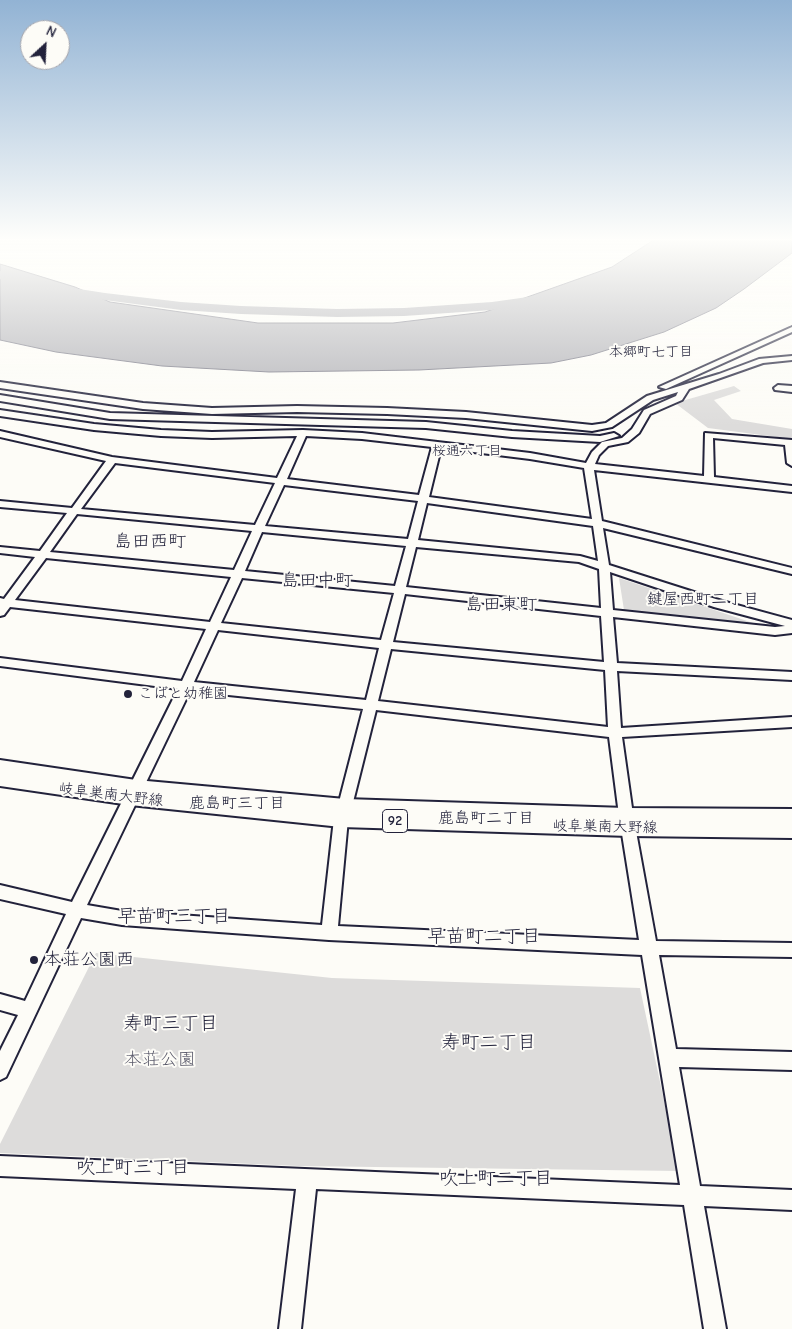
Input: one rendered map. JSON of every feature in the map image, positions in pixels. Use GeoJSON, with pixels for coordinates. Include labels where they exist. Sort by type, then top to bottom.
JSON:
{"type":"FeatureCollection","features":[{"type":"Feature","properties":{"kind":"main road","name":"岐阜巣南大野線"},"geometry":{"type":"LineString","coordinates":[[0,767],[133,792]]}},
{"type":"Feature","properties":{"kind":"main road","name":"岐阜巣南大野線"},"geometry":{"type":"LineString","coordinates":[[0,780],[343,813],[627,822],[792,830]]}},
{"type":"Feature","properties":{"kind":"main road","name":"岐阜巣南大野線"},"geometry":{"type":"LineString","coordinates":[[627,822],[792,816]]}},
{"type":"Feature","properties":{"kind":"street"},"geometry":{"type":"LineString","coordinates":[[609,425],[616,412],[642,396],[792,329]]}},
{"type":"Feature","properties":{"kind":"street"},"geometry":{"type":"LineString","coordinates":[[0,385],[143,406],[212,411],[298,409],[387,411],[466,416],[581,428],[609,425],[650,398],[762,362],[792,358]]}},
{"type":"Feature","properties":{"kind":"street"},"geometry":{"type":"LineString","coordinates":[[685,388],[679,398],[647,412],[636,431],[625,440],[605,444],[595,454],[589,466],[604,567],[615,733],[627,822],[715,1329]]}},
{"type":"Feature","properties":{"kind":"street"},"geometry":{"type":"LineString","coordinates":[[778,388],[792,389]]}},
{"type":"Feature","properties":{"kind":"street"},"geometry":{"type":"LineString","coordinates":[[0,398],[83,412],[147,418],[426,425],[512,434],[600,439],[636,431]]}},
{"type":"Feature","properties":{"kind":"street"},"geometry":{"type":"LineString","coordinates":[[0,413],[84,426],[161,433],[353,435],[530,456],[589,466],[792,489]]}},
{"type":"Feature","properties":{"kind":"street"},"geometry":{"type":"LineString","coordinates":[[0,1071],[133,792],[186,686],[303,433]]}},
{"type":"Feature","properties":{"kind":"street"},"geometry":{"type":"LineString","coordinates":[[0,434],[112,460],[596,523],[792,571]]}},
{"type":"Feature","properties":{"kind":"street"},"geometry":{"type":"LineString","coordinates":[[709,479],[708,435],[790,443],[792,463]]}},
{"type":"Feature","properties":{"kind":"street"},"geometry":{"type":"LineString","coordinates":[[330,933],[343,813],[437,446]]}},
{"type":"Feature","properties":{"kind":"street"},"geometry":{"type":"LineString","coordinates":[[2,605],[43,555],[112,460]]}},
{"type":"Feature","properties":{"kind":"street"},"geometry":{"type":"LineString","coordinates":[[0,504],[580,559],[718,604],[792,624]]}},
{"type":"Feature","properties":{"kind":"street"},"geometry":{"type":"LineString","coordinates":[[0,550],[400,590],[775,631],[792,629]]}},
{"type":"Feature","properties":{"kind":"street"},"geometry":{"type":"LineString","coordinates":[[2,605],[612,667],[792,676]]}},
{"type":"Feature","properties":{"kind":"street"},"geometry":{"type":"LineString","coordinates":[[0,662],[186,686],[615,733],[792,722]]}},
{"type":"Feature","properties":{"kind":"street"},"geometry":{"type":"LineString","coordinates":[[0,892],[76,910],[122,918],[330,933],[649,948],[792,950]]}},
{"type":"Feature","properties":{"kind":"street"},"geometry":{"type":"LineString","coordinates":[[0,1002],[29,1010]]}},
{"type":"Feature","properties":{"kind":"street"},"geometry":{"type":"LineString","coordinates":[[668,1058],[792,1061]]}},
{"type":"Feature","properties":{"kind":"street"},"geometry":{"type":"LineString","coordinates":[[0,1166],[792,1200]]}},
{"type":"Feature","properties":{"kind":"street"},"geometry":{"type":"LineString","coordinates":[[290,1329],[307,1179]]}},
{"type":"Feature","properties":{"kind":"green space"},"geometry":{"type":"Polygon","coordinates":[[[734,386],[741,391],[714,400],[732,419],[792,429],[792,439],[708,428],[675,403],[734,386]]]}},
{"type":"Feature","properties":{"kind":"green space"},"geometry":{"type":"Polygon","coordinates":[[[619,578],[768,628],[624,610],[619,578]]]}},
{"type":"Feature","properties":{"kind":"green space","name":"本荘公園"},"geometry":{"type":"Polygon","coordinates":[[[96,953],[332,978],[640,988],[679,1171],[299,1166],[0,1153],[0,1144],[96,953]]]}},
{"type":"Feature","properties":{"kind":"shaded area"},"geometry":{"type":"Polygon","coordinates":[[[0,303],[117,303],[258,323],[393,323],[485,312],[510,303],[723,303],[664,332],[591,355],[551,363],[419,370],[269,372],[162,366],[56,352],[0,340],[0,303]]]}},
{"type":"Feature","properties":{"kind":"waterway"},"geometry":{"type":"LineString","coordinates":[[156,303],[241,310],[337,313],[404,312],[513,303]]}},
{"type":"Feature","properties":{"kind":"place","name":"こばと幼稚園"},"geometry":{"type":"Point","coordinates":[128,694]}},
{"type":"Feature","properties":{"kind":"place","name":"本荘公園西"},"geometry":{"type":"Point","coordinates":[34,960]}},
{"type":"Feature","properties":{"kind":"district","name":"本郷町七丁目"},"geometry":{"type":"Point","coordinates":[651,352]}},
{"type":"Feature","properties":{"kind":"district","name":"桜通六丁目"},"geometry":{"type":"Point","coordinates":[467,451]}},
{"type":"Feature","properties":{"kind":"district","name":"島田西町"},"geometry":{"type":"Point","coordinates":[150,542]}},
{"type":"Feature","properties":{"kind":"district","name":"島田中町"},"geometry":{"type":"Point","coordinates":[317,581]}},
{"type":"Feature","properties":{"kind":"district","name":"鍵屋西町二丁目"},"geometry":{"type":"Point","coordinates":[703,599]}},
{"type":"Feature","properties":{"kind":"district","name":"島田東町"},"geometry":{"type":"Point","coordinates":[501,605]}},
{"type":"Feature","properties":{"kind":"district","name":"鹿島町三丁目"},"geometry":{"type":"Point","coordinates":[237,803]}},
{"type":"Feature","properties":{"kind":"district","name":"鹿島町二丁目"},"geometry":{"type":"Point","coordinates":[486,818]}},
{"type":"Feature","properties":{"kind":"district","name":"早苗町三丁目"},"geometry":{"type":"Point","coordinates":[174,917]}},
{"type":"Feature","properties":{"kind":"district","name":"早苗町二丁目"},"geometry":{"type":"Point","coordinates":[484,937]}},
{"type":"Feature","properties":{"kind":"district","name":"寿町三丁目"},"geometry":{"type":"Point","coordinates":[171,1024]}},
{"type":"Feature","properties":{"kind":"district","name":"寿町二丁目"},"geometry":{"type":"Point","coordinates":[489,1043]}},
{"type":"Feature","properties":{"kind":"district","name":"吹上町三丁目"},"geometry":{"type":"Point","coordinates":[133,1168]}},
{"type":"Feature","properties":{"kind":"district","name":"吹上町二丁目"},"geometry":{"type":"Point","coordinates":[496,1179]}}]}
